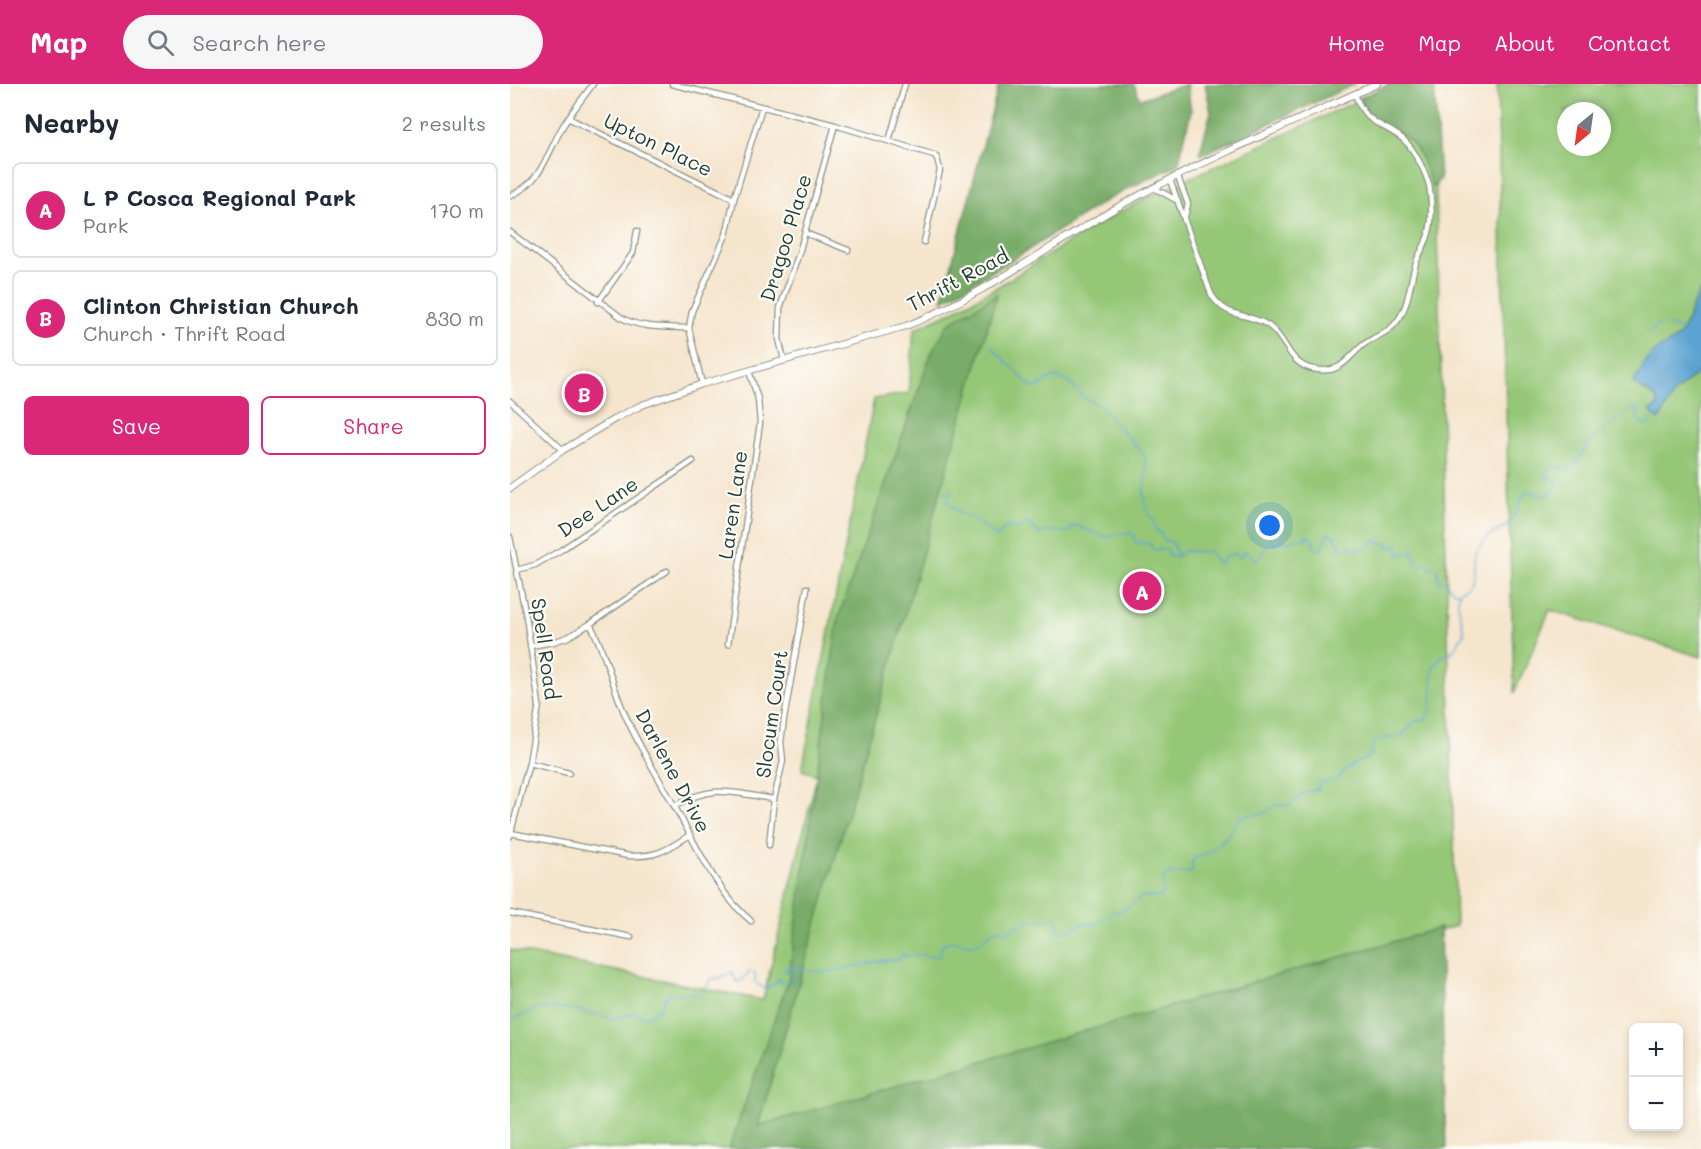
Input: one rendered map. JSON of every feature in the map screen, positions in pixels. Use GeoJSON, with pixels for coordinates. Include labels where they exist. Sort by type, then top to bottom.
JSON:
{"type":"FeatureCollection","features":[{"type":"Feature","properties":{"kind":"street"},"geometry":{"type":"LineString","coordinates":[[510,196],[532,182],[539,174],[568,118],[592,84]]}},
{"type":"Feature","properties":{"kind":"street"},"geometry":{"type":"LineString","coordinates":[[672,84],[834,125],[933,155],[939,162],[939,175],[924,242]]}},
{"type":"Feature","properties":{"kind":"street"},"geometry":{"type":"LineString","coordinates":[[889,141],[905,84]]}},
{"type":"Feature","properties":{"kind":"street","name":"Thrift Road"},"geometry":{"type":"LineString","coordinates":[[510,488],[562,450],[642,405],[702,384],[906,326],[937,314],[972,296],[1090,223],[1154,188],[1377,84]]}},
{"type":"Feature","properties":{"kind":"street"},"geometry":{"type":"LineString","coordinates":[[1170,180],[1211,294],[1218,304],[1231,313],[1259,320],[1269,326],[1278,334],[1292,357],[1304,366],[1324,370],[1340,367],[1364,344],[1382,334],[1397,321],[1408,297],[1415,266],[1431,225],[1430,189],[1411,148],[1404,140],[1366,116],[1355,94]]}},
{"type":"Feature","properties":{"kind":"street"},"geometry":{"type":"LineString","coordinates":[[702,384],[689,328],[694,303],[723,244],[762,106]]}},
{"type":"Feature","properties":{"kind":"street","name":"Upton Place"},"geometry":{"type":"LineString","coordinates":[[568,118],[734,199]]}},
{"type":"Feature","properties":{"kind":"street","name":"Dragoo Place"},"geometry":{"type":"LineString","coordinates":[[784,360],[779,331],[780,308],[805,233],[834,125]]}},
{"type":"Feature","properties":{"kind":"street"},"geometry":{"type":"LineString","coordinates":[[1178,177],[1188,204],[1184,220]]}},
{"type":"Feature","properties":{"kind":"street"},"geometry":{"type":"LineString","coordinates":[[1154,188],[1178,201]]}},
{"type":"Feature","properties":{"kind":"street"},"geometry":{"type":"LineString","coordinates":[[598,302],[633,253],[637,231]]}},
{"type":"Feature","properties":{"kind":"street"},"geometry":{"type":"LineString","coordinates":[[510,232],[615,315],[633,323],[689,328]]}},
{"type":"Feature","properties":{"kind":"street"},"geometry":{"type":"LineString","coordinates":[[805,233],[848,250]]}},
{"type":"Feature","properties":{"kind":"street","name":"Laren Lane"},"geometry":{"type":"LineString","coordinates":[[728,644],[760,423],[758,399],[749,371]]}},
{"type":"Feature","properties":{"kind":"street"},"geometry":{"type":"LineString","coordinates":[[510,401],[562,450]]}},
{"type":"Feature","properties":{"kind":"street","name":"Dee Lane"},"geometry":{"type":"LineString","coordinates":[[517,570],[535,565],[561,550],[693,461]]}},
{"type":"Feature","properties":{"kind":"street","name":"Spell Road"},"geometry":{"type":"LineString","coordinates":[[510,537],[539,705],[529,764],[510,835]]}},
{"type":"Feature","properties":{"kind":"street"},"geometry":{"type":"LineString","coordinates":[[530,646],[562,640],[591,624],[667,571]]}},
{"type":"Feature","properties":{"kind":"street","name":"Slocum Court"},"geometry":{"type":"LineString","coordinates":[[769,844],[774,799],[783,761],[781,742],[784,719],[807,588]]}},
{"type":"Feature","properties":{"kind":"street","name":"Darlene Drive"},"geometry":{"type":"LineString","coordinates":[[591,624],[622,707],[659,781],[722,889],[751,921]]}},
{"type":"Feature","properties":{"kind":"street"},"geometry":{"type":"LineString","coordinates":[[529,764],[568,773]]}},
{"type":"Feature","properties":{"kind":"street"},"geometry":{"type":"LineString","coordinates":[[674,806],[693,796],[718,790],[774,799]]}},
{"type":"Feature","properties":{"kind":"street"},"geometry":{"type":"LineString","coordinates":[[510,835],[629,856],[646,856],[657,854],[690,835]]}},
{"type":"Feature","properties":{"kind":"street"},"geometry":{"type":"LineString","coordinates":[[510,913],[631,937]]}},
{"type":"Feature","properties":{"kind":"green space"},"geometry":{"type":"Polygon","coordinates":[[[999,84],[1134,84],[1140,99],[1187,84],[1191,111],[1178,165],[1105,201],[942,301],[999,84]]]}},
{"type":"Feature","properties":{"kind":"green space"},"geometry":{"type":"Polygon","coordinates":[[[1205,84],[1355,84],[1201,155],[1200,151],[1211,112],[1205,84]]]}},
{"type":"Feature","properties":{"kind":"green space"},"geometry":{"type":"Polygon","coordinates":[[[1389,84],[1434,84],[1440,179],[1432,188],[1414,145],[1369,113],[1360,98],[1389,84]]]}},
{"type":"Feature","properties":{"kind":"green space"},"geometry":{"type":"Polygon","coordinates":[[[1394,84],[1433,84],[1456,926],[755,1149],[510,1149],[510,950],[763,1000],[817,775],[802,770],[874,399],[909,393],[914,329],[997,287],[1091,228],[1146,198],[1394,84]]]}},
{"type":"Feature","properties":{"kind":"green space"},"geometry":{"type":"Polygon","coordinates":[[[1497,84],[1701,84],[1701,657],[1550,610],[1514,693],[1497,84]]]}},
{"type":"Feature","properties":{"kind":"green space"},"geometry":{"type":"Polygon","coordinates":[[[997,294],[758,1126],[1440,928],[1446,1149],[729,1149],[789,978],[838,619],[931,354],[948,324],[997,294]]]}},
{"type":"Feature","properties":{"kind":"water"},"geometry":{"type":"Polygon","coordinates":[[[1701,289],[1701,370],[1672,395],[1659,420],[1650,411],[1658,406],[1657,399],[1633,383],[1651,355],[1676,339],[1681,333],[1701,289]]]}},
{"type":"Feature","properties":{"kind":"waterway"},"geometry":{"type":"LineString","coordinates":[[1649,333],[1660,324]]}},
{"type":"Feature","properties":{"kind":"waterway"},"geometry":{"type":"LineString","coordinates":[[1668,326],[1682,330]]}},
{"type":"Feature","properties":{"kind":"waterway"},"geometry":{"type":"LineString","coordinates":[[992,347],[1030,386],[1036,388],[1054,377],[1068,381],[1084,398],[1102,406],[1110,418],[1143,453],[1147,468],[1144,489],[1148,514],[1154,521],[1155,529],[1160,532],[1164,540],[1173,543],[1177,556]]}},
{"type":"Feature","properties":{"kind":"waterway"},"geometry":{"type":"LineString","coordinates":[[510,1021],[535,1009],[572,1009],[616,1019],[633,1013],[646,1017],[660,1010],[668,994],[702,993],[710,979],[720,978],[733,972],[736,981],[740,982],[750,971],[755,973],[755,982],[765,989],[776,983],[778,978],[781,983],[792,982],[794,976],[785,970],[788,966],[808,971],[828,972],[886,960],[897,960],[904,954],[906,957],[940,956],[942,945],[948,942],[978,944],[999,929],[1007,933],[1024,923],[1056,918],[1059,932],[1072,930],[1084,923],[1097,924],[1113,911],[1122,911],[1142,897],[1160,897],[1163,894],[1163,879],[1169,874],[1192,872],[1192,862],[1195,858],[1202,856],[1221,842],[1240,816],[1263,814],[1276,805],[1291,805],[1301,794],[1320,788],[1319,782],[1336,780],[1353,764],[1365,760],[1372,753],[1373,743],[1379,739],[1401,736],[1416,720],[1425,720],[1431,709],[1433,667],[1441,657],[1452,652],[1464,634],[1458,603],[1459,591],[1466,588],[1472,580],[1475,555],[1479,546],[1512,520],[1522,498],[1528,491],[1545,496],[1553,492],[1557,484],[1556,479],[1546,478],[1550,467],[1555,466],[1567,470],[1572,467],[1592,440],[1635,407],[1639,408],[1637,416],[1639,422],[1647,426],[1655,417]]}},
{"type":"Feature","properties":{"kind":"waterway"},"geometry":{"type":"LineString","coordinates":[[944,493],[951,492],[947,502],[962,515],[970,517],[988,528],[989,533],[998,536],[1007,526],[1017,530],[1026,523],[1032,526],[1038,534],[1050,531],[1068,532],[1075,525],[1105,537],[1111,537],[1114,533],[1117,535],[1130,533],[1134,536],[1135,542],[1151,544],[1151,548],[1156,550],[1167,549],[1170,557],[1178,556],[1184,551],[1210,552],[1218,563],[1222,563],[1226,555],[1236,554],[1239,557],[1245,551],[1256,560],[1271,542],[1275,545],[1280,539],[1284,543],[1294,539],[1306,539],[1304,537],[1306,534],[1314,541],[1313,546],[1319,550],[1322,549],[1328,533],[1337,537],[1341,545],[1337,548],[1342,550],[1350,546],[1357,551],[1358,548],[1367,549],[1375,539],[1378,543],[1388,543],[1390,548],[1398,545],[1399,555],[1413,550],[1417,565],[1427,564],[1430,569],[1432,567],[1437,569],[1439,581],[1443,580],[1453,591],[1459,593]]}},
{"type":"Feature","properties":{"kind":"place","name":"Clinton Christian Church"},"geometry":{"type":"Point","coordinates":[584,393]}},
{"type":"Feature","properties":{"kind":"place","name":"L P Cosca Regional Park"},"geometry":{"type":"Point","coordinates":[1142,591]}}]}
